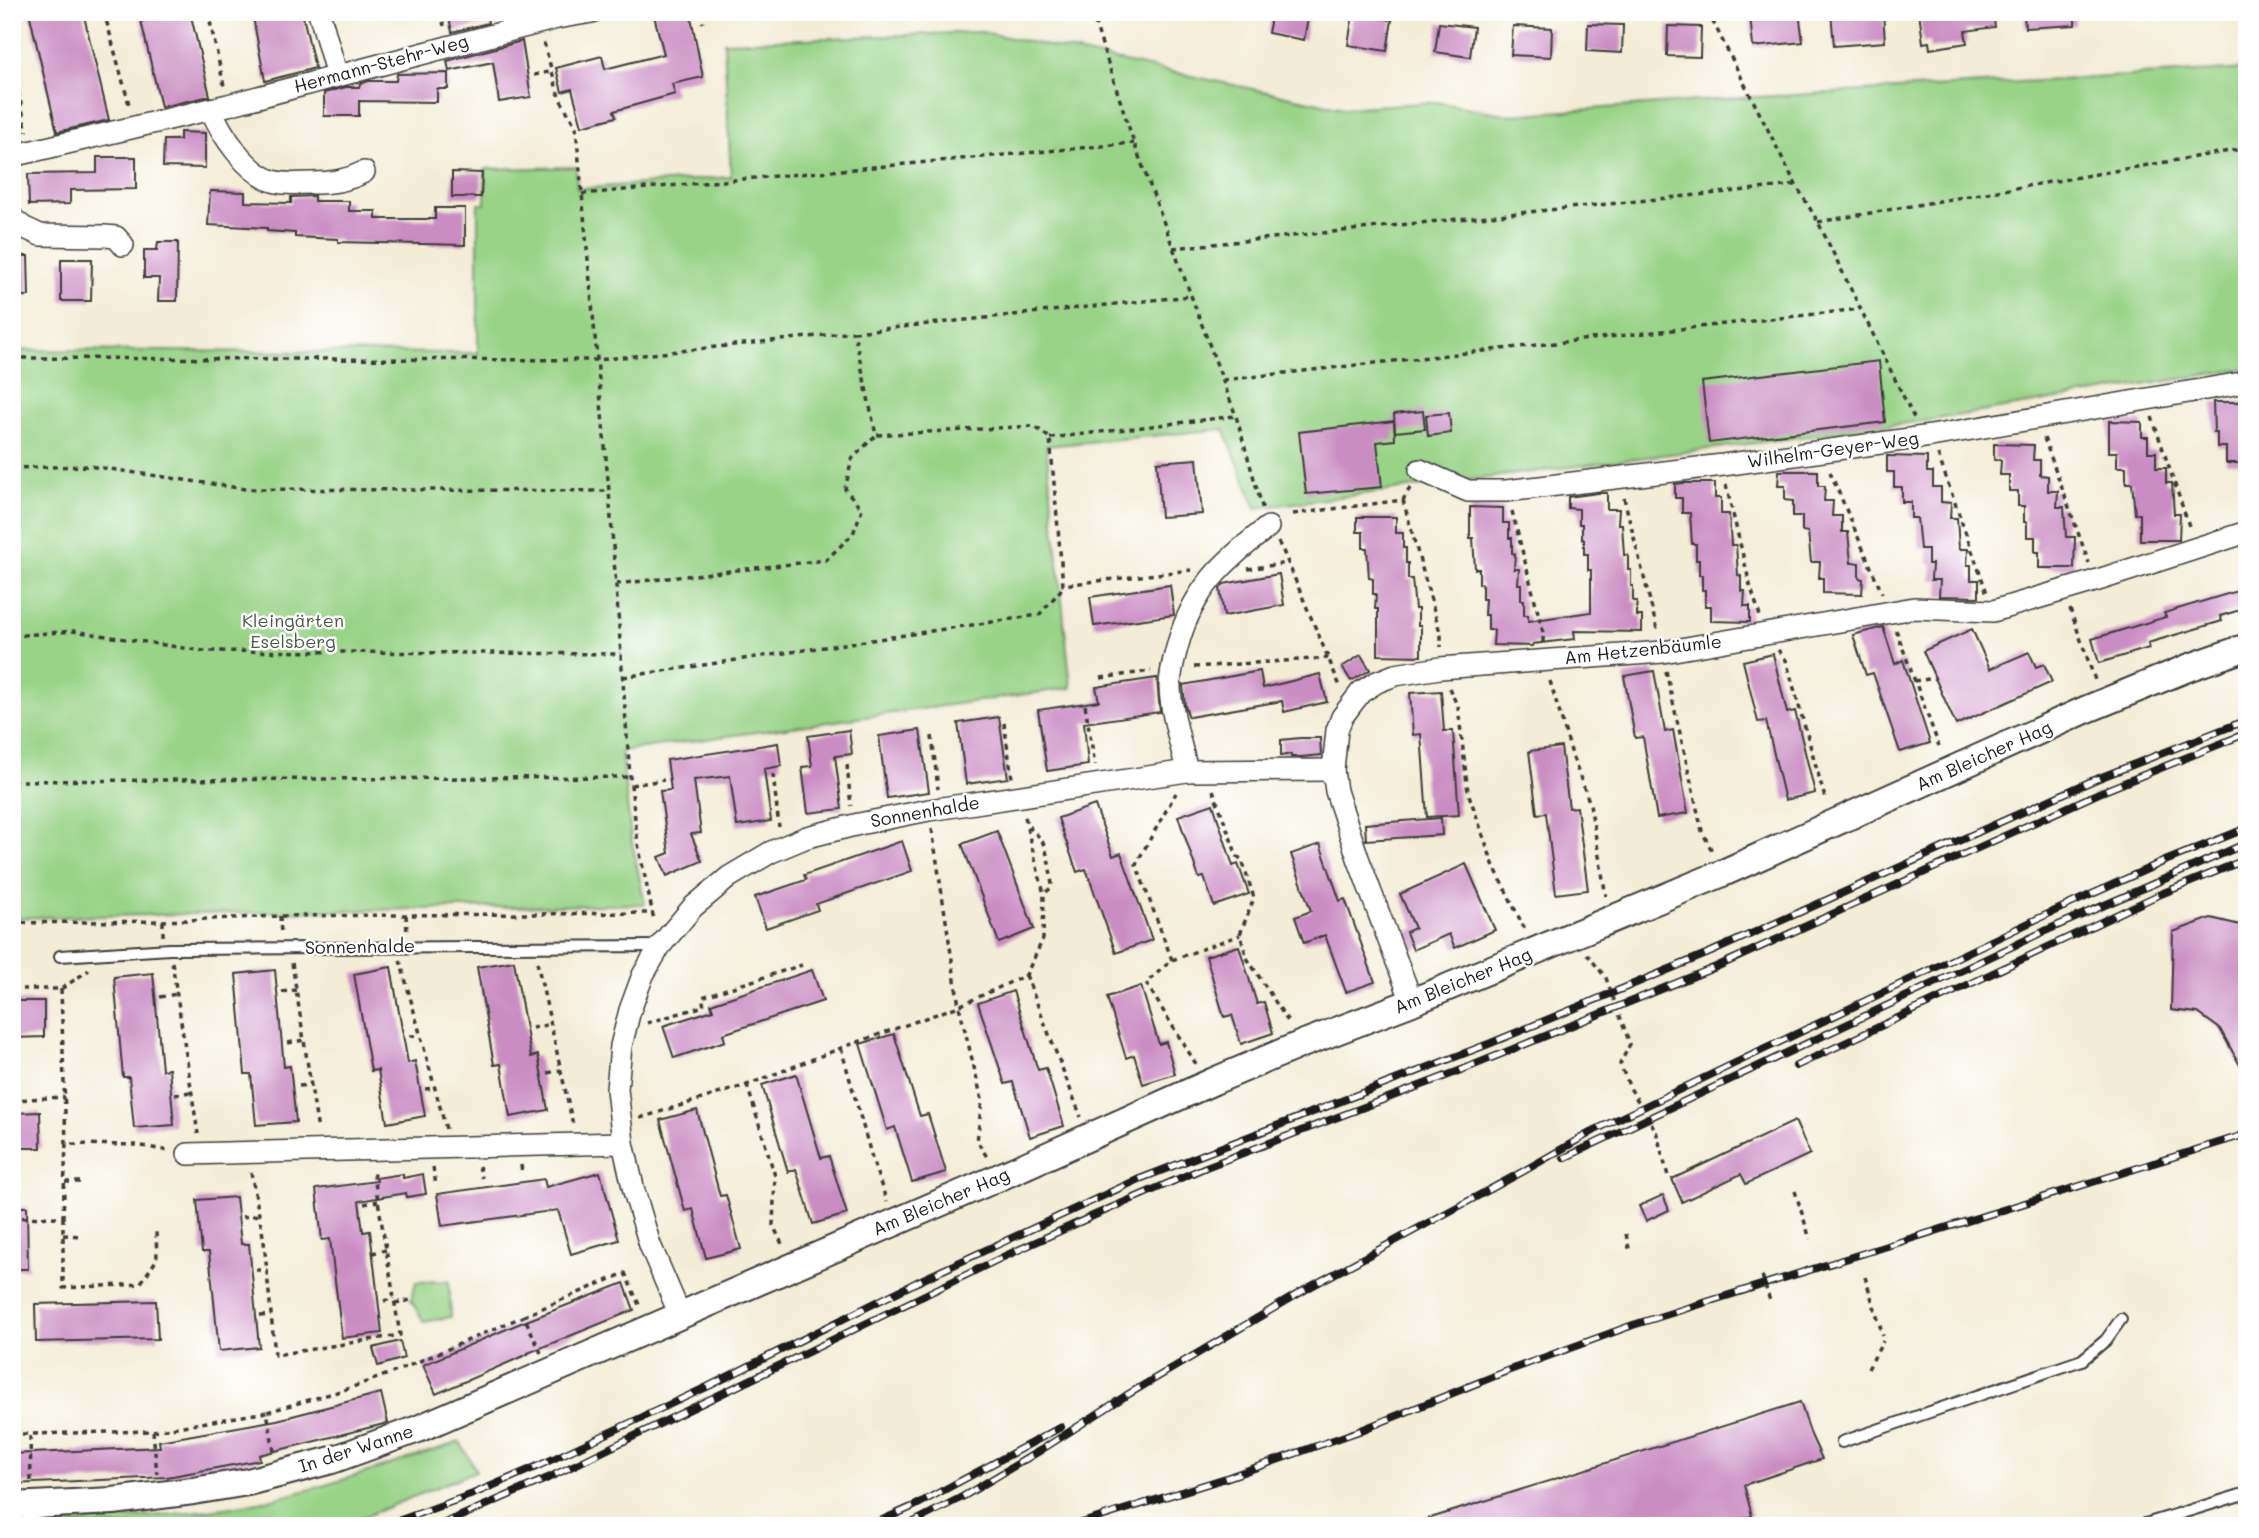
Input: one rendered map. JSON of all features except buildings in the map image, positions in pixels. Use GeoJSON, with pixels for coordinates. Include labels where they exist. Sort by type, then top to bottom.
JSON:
{"type":"FeatureCollection","features":[{"type":"Feature","properties":{"kind":"street"},"geometry":{"type":"LineString","coordinates":[[319,12],[337,76]]}},
{"type":"Feature","properties":{"kind":"street","name":"Hermann-Stehr-Weg"},"geometry":{"type":"LineString","coordinates":[[12,156],[211,109],[538,23],[592,12]]}},
{"type":"Feature","properties":{"kind":"street"},"geometry":{"type":"LineString","coordinates":[[211,109],[226,138],[252,168],[276,182],[347,181],[363,172]]}},
{"type":"Feature","properties":{"kind":"street"},"geometry":{"type":"LineString","coordinates":[[12,218],[40,235],[116,237],[123,245]]}},
{"type":"Feature","properties":{"kind":"street","name":"Wilhelm-Geyer-Weg"},"geometry":{"type":"LineString","coordinates":[[1420,470],[1468,491],[1506,491],[1924,437],[2247,382]]}},
{"type":"Feature","properties":{"kind":"street"},"geometry":{"type":"LineString","coordinates":[[1196,771],[1172,701],[1171,669],[1185,619],[1197,597],[1223,566],[1268,527]]}},
{"type":"Feature","properties":{"kind":"street","name":"Am Hetzenbäumle"},"geometry":{"type":"LineString","coordinates":[[1412,1002],[1358,858],[1336,791],[1333,771],[1337,730],[1349,706],[1361,692],[1377,682],[1395,675],[1440,668],[1663,652],[1914,608],[1993,611],[2247,531]]}},
{"type":"Feature","properties":{"kind":"street","name":"Am Bleicher Hag"},"geometry":{"type":"LineString","coordinates":[[680,1315],[1214,1081],[1723,873],[2085,710],[2247,647]]}},
{"type":"Feature","properties":{"kind":"street","name":"Sonnenhalde"},"geometry":{"type":"LineString","coordinates":[[680,1315],[650,1245],[623,1143],[617,1089],[621,1046],[643,975],[660,946],[693,907],[729,877],[783,846],[807,837],[935,809],[1196,771],[1333,771]]}},
{"type":"Feature","properties":{"kind":"street"},"geometry":{"type":"LineString","coordinates":[[194,1154],[623,1143]]}},
{"type":"Feature","properties":{"kind":"street","name":"In der Wanne"},"geometry":{"type":"LineString","coordinates":[[21,1499],[113,1501],[193,1492],[248,1482],[332,1460],[418,1429],[680,1315]]}},
{"type":"Feature","properties":{"kind":"lane","name":"Sonnenhalde"},"geometry":{"type":"LineString","coordinates":[[60,956],[170,949],[660,946]]}},
{"type":"Feature","properties":{"kind":"lane"},"geometry":{"type":"LineString","coordinates":[[1842,1442],[2082,1360],[2106,1340],[2121,1319]]}},
{"type":"Feature","properties":{"kind":"lane"},"geometry":{"type":"LineString","coordinates":[[2139,1526],[2247,1493]]}},
{"type":"Feature","properties":{"kind":"path"},"geometry":{"type":"LineString","coordinates":[[104,12],[128,101]]}},
{"type":"Feature","properties":{"kind":"path"},"geometry":{"type":"LineString","coordinates":[[208,12],[223,85]]}},
{"type":"Feature","properties":{"kind":"path"},"geometry":{"type":"LineString","coordinates":[[700,12],[703,23]]}},
{"type":"Feature","properties":{"kind":"path"},"geometry":{"type":"LineString","coordinates":[[1094,12],[1093,17],[1134,143],[1236,416],[1268,527],[1283,551],[1332,667]]}},
{"type":"Feature","properties":{"kind":"path"},"geometry":{"type":"LineString","coordinates":[[1708,12],[1796,185],[1818,222],[1924,437]]}},
{"type":"Feature","properties":{"kind":"path"},"geometry":{"type":"LineString","coordinates":[[538,23],[559,97],[576,127],[609,491],[630,777],[638,844],[660,946]]}},
{"type":"Feature","properties":{"kind":"path"},"geometry":{"type":"LineString","coordinates":[[12,62],[25,125]]}},
{"type":"Feature","properties":{"kind":"path"},"geometry":{"type":"LineString","coordinates":[[534,75],[553,71]]}},
{"type":"Feature","properties":{"kind":"path"},"geometry":{"type":"LineString","coordinates":[[582,194],[1134,143]]}},
{"type":"Feature","properties":{"kind":"path"},"geometry":{"type":"LineString","coordinates":[[1818,222],[2247,148]]}},
{"type":"Feature","properties":{"kind":"path"},"geometry":{"type":"LineString","coordinates":[[1173,248],[1796,185]]}},
{"type":"Feature","properties":{"kind":"path"},"geometry":{"type":"LineString","coordinates":[[12,358],[597,360],[1191,296]]}},
{"type":"Feature","properties":{"kind":"path"},"geometry":{"type":"LineString","coordinates":[[1223,380],[1860,309]]}},
{"type":"Feature","properties":{"kind":"path"},"geometry":{"type":"LineString","coordinates":[[854,332],[876,435]]}},
{"type":"Feature","properties":{"kind":"path"},"geometry":{"type":"LineString","coordinates":[[2147,399],[2196,547]]}},
{"type":"Feature","properties":{"kind":"path"},"geometry":{"type":"LineString","coordinates":[[616,584],[826,559],[853,534],[862,509],[845,489],[849,469],[852,459],[876,435],[1034,426],[1050,438],[1236,416]]}},
{"type":"Feature","properties":{"kind":"path"},"geometry":{"type":"LineString","coordinates":[[2036,418],[2095,581]]}},
{"type":"Feature","properties":{"kind":"path"},"geometry":{"type":"LineString","coordinates":[[623,677],[1039,615],[1063,585],[1050,438]]}},
{"type":"Feature","properties":{"kind":"path"},"geometry":{"type":"LineString","coordinates":[[12,468],[89,466],[246,489],[609,491]]}},
{"type":"Feature","properties":{"kind":"path"},"geometry":{"type":"LineString","coordinates":[[1420,470],[1403,500],[1441,636]]}},
{"type":"Feature","properties":{"kind":"path"},"geometry":{"type":"LineString","coordinates":[[1945,476],[1993,611]]}},
{"type":"Feature","properties":{"kind":"path"},"geometry":{"type":"LineString","coordinates":[[1834,480],[1874,574]]}},
{"type":"Feature","properties":{"kind":"path"},"geometry":{"type":"LineString","coordinates":[[1727,489],[1750,585],[1766,635]]}},
{"type":"Feature","properties":{"kind":"path"},"geometry":{"type":"LineString","coordinates":[[1624,498],[1654,612]]}},
{"type":"Feature","properties":{"kind":"path"},"geometry":{"type":"LineString","coordinates":[[1293,514],[1403,500]]}},
{"type":"Feature","properties":{"kind":"path"},"geometry":{"type":"LineString","coordinates":[[1511,509],[1543,632]]}},
{"type":"Feature","properties":{"kind":"path"},"geometry":{"type":"LineString","coordinates":[[1063,585],[1223,566]]}},
{"type":"Feature","properties":{"kind":"path"},"geometry":{"type":"LineString","coordinates":[[2073,617],[2099,692]]}},
{"type":"Feature","properties":{"kind":"path"},"geometry":{"type":"LineString","coordinates":[[12,636],[73,631],[204,651],[621,654]]}},
{"type":"Feature","properties":{"kind":"path"},"geometry":{"type":"LineString","coordinates":[[1898,638],[1939,746]]}},
{"type":"Feature","properties":{"kind":"path"},"geometry":{"type":"LineString","coordinates":[[1101,678],[1171,669],[1328,658]]}},
{"type":"Feature","properties":{"kind":"path"},"geometry":{"type":"LineString","coordinates":[[1786,660],[1825,798]]}},
{"type":"Feature","properties":{"kind":"path"},"geometry":{"type":"LineString","coordinates":[[1440,668],[1458,707],[1468,792],[1493,864],[1528,937]]}},
{"type":"Feature","properties":{"kind":"path"},"geometry":{"type":"LineString","coordinates":[[1914,681],[1936,678]]}},
{"type":"Feature","properties":{"kind":"path"},"geometry":{"type":"LineString","coordinates":[[1668,681],[1702,831],[1723,873]]}},
{"type":"Feature","properties":{"kind":"path"},"geometry":{"type":"LineString","coordinates":[[1552,690],[1590,804],[1607,902]]}},
{"type":"Feature","properties":{"kind":"path"},"geometry":{"type":"LineString","coordinates":[[1085,705],[1099,785]]}},
{"type":"Feature","properties":{"kind":"path"},"geometry":{"type":"LineString","coordinates":[[623,1143],[641,1118],[747,1085],[959,1006],[1026,975],[1043,939],[1044,894],[1018,797],[1004,723]]}},
{"type":"Feature","properties":{"kind":"path"},"geometry":{"type":"LineString","coordinates":[[932,736],[935,809],[959,1006],[982,1100],[977,1141],[989,1161]]}},
{"type":"Feature","properties":{"kind":"path"},"geometry":{"type":"LineString","coordinates":[[847,765],[852,826]]}},
{"type":"Feature","properties":{"kind":"path"},"geometry":{"type":"LineString","coordinates":[[1196,771],[1237,856],[1242,860],[1254,898],[1240,934],[1247,958],[1290,1024]]}},
{"type":"Feature","properties":{"kind":"path"},"geometry":{"type":"LineString","coordinates":[[1172,960],[1136,864],[1196,771]]}},
{"type":"Feature","properties":{"kind":"path"},"geometry":{"type":"LineString","coordinates":[[773,774],[783,846]]}},
{"type":"Feature","properties":{"kind":"path"},"geometry":{"type":"LineString","coordinates":[[12,781],[630,777]]}},
{"type":"Feature","properties":{"kind":"path"},"geometry":{"type":"LineString","coordinates":[[631,785],[664,780]]}},
{"type":"Feature","properties":{"kind":"path"},"geometry":{"type":"LineString","coordinates":[[1026,825],[1042,841],[1050,866],[1052,887],[1044,894]]}},
{"type":"Feature","properties":{"kind":"path"},"geometry":{"type":"LineString","coordinates":[[12,923],[280,916],[652,913]]}},
{"type":"Feature","properties":{"kind":"path"},"geometry":{"type":"LineString","coordinates":[[1198,1066],[1146,983],[1172,960],[1240,934]]}},
{"type":"Feature","properties":{"kind":"path"},"geometry":{"type":"LineString","coordinates":[[1573,936],[1606,978],[1630,1044],[1620,1063],[1630,1088],[1656,1131],[1668,1176]]}},
{"type":"Feature","properties":{"kind":"path"},"geometry":{"type":"LineString","coordinates":[[396,946],[451,1147]]}},
{"type":"Feature","properties":{"kind":"path"},"geometry":{"type":"LineString","coordinates":[[533,946],[578,1144]]}},
{"type":"Feature","properties":{"kind":"path"},"geometry":{"type":"LineString","coordinates":[[290,948],[321,1151]]}},
{"type":"Feature","properties":{"kind":"path"},"geometry":{"type":"LineString","coordinates":[[66,1144],[137,1145],[194,1154],[192,1092],[170,949]]}},
{"type":"Feature","properties":{"kind":"path"},"geometry":{"type":"LineString","coordinates":[[625,1030],[704,1006],[702,997],[802,965]]}},
{"type":"Feature","properties":{"kind":"path"},"geometry":{"type":"LineString","coordinates":[[1026,975],[1086,1129]]}},
{"type":"Feature","properties":{"kind":"path"},"geometry":{"type":"LineString","coordinates":[[12,989],[61,989],[66,1144],[64,1288],[140,1284],[157,1259],[156,1232]]}},
{"type":"Feature","properties":{"kind":"path"},"geometry":{"type":"LineString","coordinates":[[282,992],[296,990]]}},
{"type":"Feature","properties":{"kind":"path"},"geometry":{"type":"LineString","coordinates":[[160,997],[177,994]]}},
{"type":"Feature","properties":{"kind":"path"},"geometry":{"type":"LineString","coordinates":[[531,1028],[551,1024]]}},
{"type":"Feature","properties":{"kind":"path"},"geometry":{"type":"LineString","coordinates":[[410,1036],[420,1036]]}},
{"type":"Feature","properties":{"kind":"path"},"geometry":{"type":"LineString","coordinates":[[288,1043],[304,1040]]}},
{"type":"Feature","properties":{"kind":"path"},"geometry":{"type":"LineString","coordinates":[[841,1048],[887,1202]]}},
{"type":"Feature","properties":{"kind":"path"},"geometry":{"type":"LineString","coordinates":[[548,1073],[561,1070]]}},
{"type":"Feature","properties":{"kind":"path"},"geometry":{"type":"LineString","coordinates":[[299,1086],[311,1085]]}},
{"type":"Feature","properties":{"kind":"path"},"geometry":{"type":"LineString","coordinates":[[747,1085],[775,1176],[773,1224],[783,1246]]}},
{"type":"Feature","properties":{"kind":"path"},"geometry":{"type":"LineString","coordinates":[[425,1089],[435,1088]]}},
{"type":"Feature","properties":{"kind":"path"},"geometry":{"type":"LineString","coordinates":[[175,1094],[192,1092]]}},
{"type":"Feature","properties":{"kind":"path"},"geometry":{"type":"LineString","coordinates":[[12,1100],[65,1097]]}},
{"type":"Feature","properties":{"kind":"path"},"geometry":{"type":"LineString","coordinates":[[247,1153],[267,1270],[275,1355],[400,1335],[369,1149]]}},
{"type":"Feature","properties":{"kind":"path"},"geometry":{"type":"LineString","coordinates":[[65,1182],[84,1182]]}},
{"type":"Feature","properties":{"kind":"path"},"geometry":{"type":"LineString","coordinates":[[1795,1191],[1810,1240]]}},
{"type":"Feature","properties":{"kind":"path"},"geometry":{"type":"LineString","coordinates":[[364,1204],[378,1201]]}},
{"type":"Feature","properties":{"kind":"path"},"geometry":{"type":"LineString","coordinates":[[242,1217],[259,1215]]}},
{"type":"Feature","properties":{"kind":"path"},"geometry":{"type":"LineString","coordinates":[[12,1218],[64,1217]]}},
{"type":"Feature","properties":{"kind":"path"},"geometry":{"type":"LineString","coordinates":[[1626,1234],[1630,1253]]}},
{"type":"Feature","properties":{"kind":"path"},"geometry":{"type":"LineString","coordinates":[[64,1235],[81,1236]]}},
{"type":"Feature","properties":{"kind":"path"},"geometry":{"type":"LineString","coordinates":[[372,1253],[386,1250]]}},
{"type":"Feature","properties":{"kind":"path"},"geometry":{"type":"LineString","coordinates":[[256,1270],[267,1270]]}},
{"type":"Feature","properties":{"kind":"path"},"geometry":{"type":"LineString","coordinates":[[12,1434],[153,1431],[267,1412],[344,1390],[397,1371],[625,1273],[640,1307]]}},
{"type":"Feature","properties":{"kind":"path"},"geometry":{"type":"LineString","coordinates":[[1762,1276],[1771,1304]]}},
{"type":"Feature","properties":{"kind":"path"},"geometry":{"type":"LineString","coordinates":[[1866,1277],[1883,1338],[1868,1368]]}},
{"type":"Feature","properties":{"kind":"path"},"geometry":{"type":"LineString","coordinates":[[384,1301],[394,1297]]}},
{"type":"Feature","properties":{"kind":"path"},"geometry":{"type":"LineString","coordinates":[[394,1304],[411,1300]]}},
{"type":"Feature","properties":{"kind":"path"},"geometry":{"type":"LineString","coordinates":[[260,1316],[271,1315]]}},
{"type":"Feature","properties":{"kind":"path"},"geometry":{"type":"LineString","coordinates":[[524,1315],[544,1361]]}},
{"type":"Feature","properties":{"kind":"path"},"geometry":{"type":"LineString","coordinates":[[267,1412],[276,1460]]}},
{"type":"Feature","properties":{"kind":"path"},"geometry":{"type":"LineString","coordinates":[[153,1431],[157,1483]]}},
{"type":"Feature","properties":{"kind":"path"},"geometry":{"type":"LineString","coordinates":[[21,1499],[30,1434]]}},
{"type":"Feature","properties":{"kind":"green space","name":"Kleingärten Eselsberg"},"geometry":{"type":"Polygon","coordinates":[[[982,32],[1343,108],[1436,102],[1510,115],[1740,98],[2247,69],[2247,368],[1931,420],[1256,508],[1224,429],[1046,446],[1071,688],[621,751],[631,838],[645,904],[12,918],[12,350],[478,353],[478,204],[485,204],[485,169],[576,167],[577,189],[731,177],[724,42],[982,32]]]}},
{"type":"Feature","properties":{"kind":"green space"},"geometry":{"type":"Polygon","coordinates":[[[449,1281],[451,1317],[424,1322],[411,1300],[416,1282],[449,1281]]]}},
{"type":"Feature","properties":{"kind":"green space"},"geometry":{"type":"Polygon","coordinates":[[[460,1442],[476,1471],[342,1526],[29,1526],[176,1514],[255,1503],[344,1479],[460,1442]]]}},
{"type":"Feature","properties":{"kind":"railway"},"geometry":{"type":"LineString","coordinates":[[384,1526],[473,1494],[538,1466],[709,1386],[917,1282],[1137,1180],[1491,1043],[1711,952],[2094,780],[2247,720]]}},
{"type":"Feature","properties":{"kind":"railway"},"geometry":{"type":"LineString","coordinates":[[438,1526],[548,1478],[1095,1215],[1206,1167],[1459,1071],[1716,967],[2099,793],[2247,733]]}},
{"type":"Feature","properties":{"kind":"railway"},"geometry":{"type":"LineString","coordinates":[[906,1526],[964,1496],[1308,1288],[1595,1130],[2037,919],[2165,861],[2247,828]]}},
{"type":"Feature","properties":{"kind":"railway"},"geometry":{"type":"LineString","coordinates":[[1564,1158],[2045,931],[2247,843]]}},
{"type":"Feature","properties":{"kind":"railway"},"geometry":{"type":"LineString","coordinates":[[1796,1066],[2156,896],[2247,859]]}},
{"type":"Feature","properties":{"kind":"railway"},"geometry":{"type":"LineString","coordinates":[[1072,1526],[1226,1478],[1359,1431],[1507,1371],[1633,1325],[2247,1134]]}},
{"type":"Feature","properties":{"kind":"railway"},"geometry":{"type":"LineString","coordinates":[[869,1526],[916,1505],[1061,1427]]}}]}
